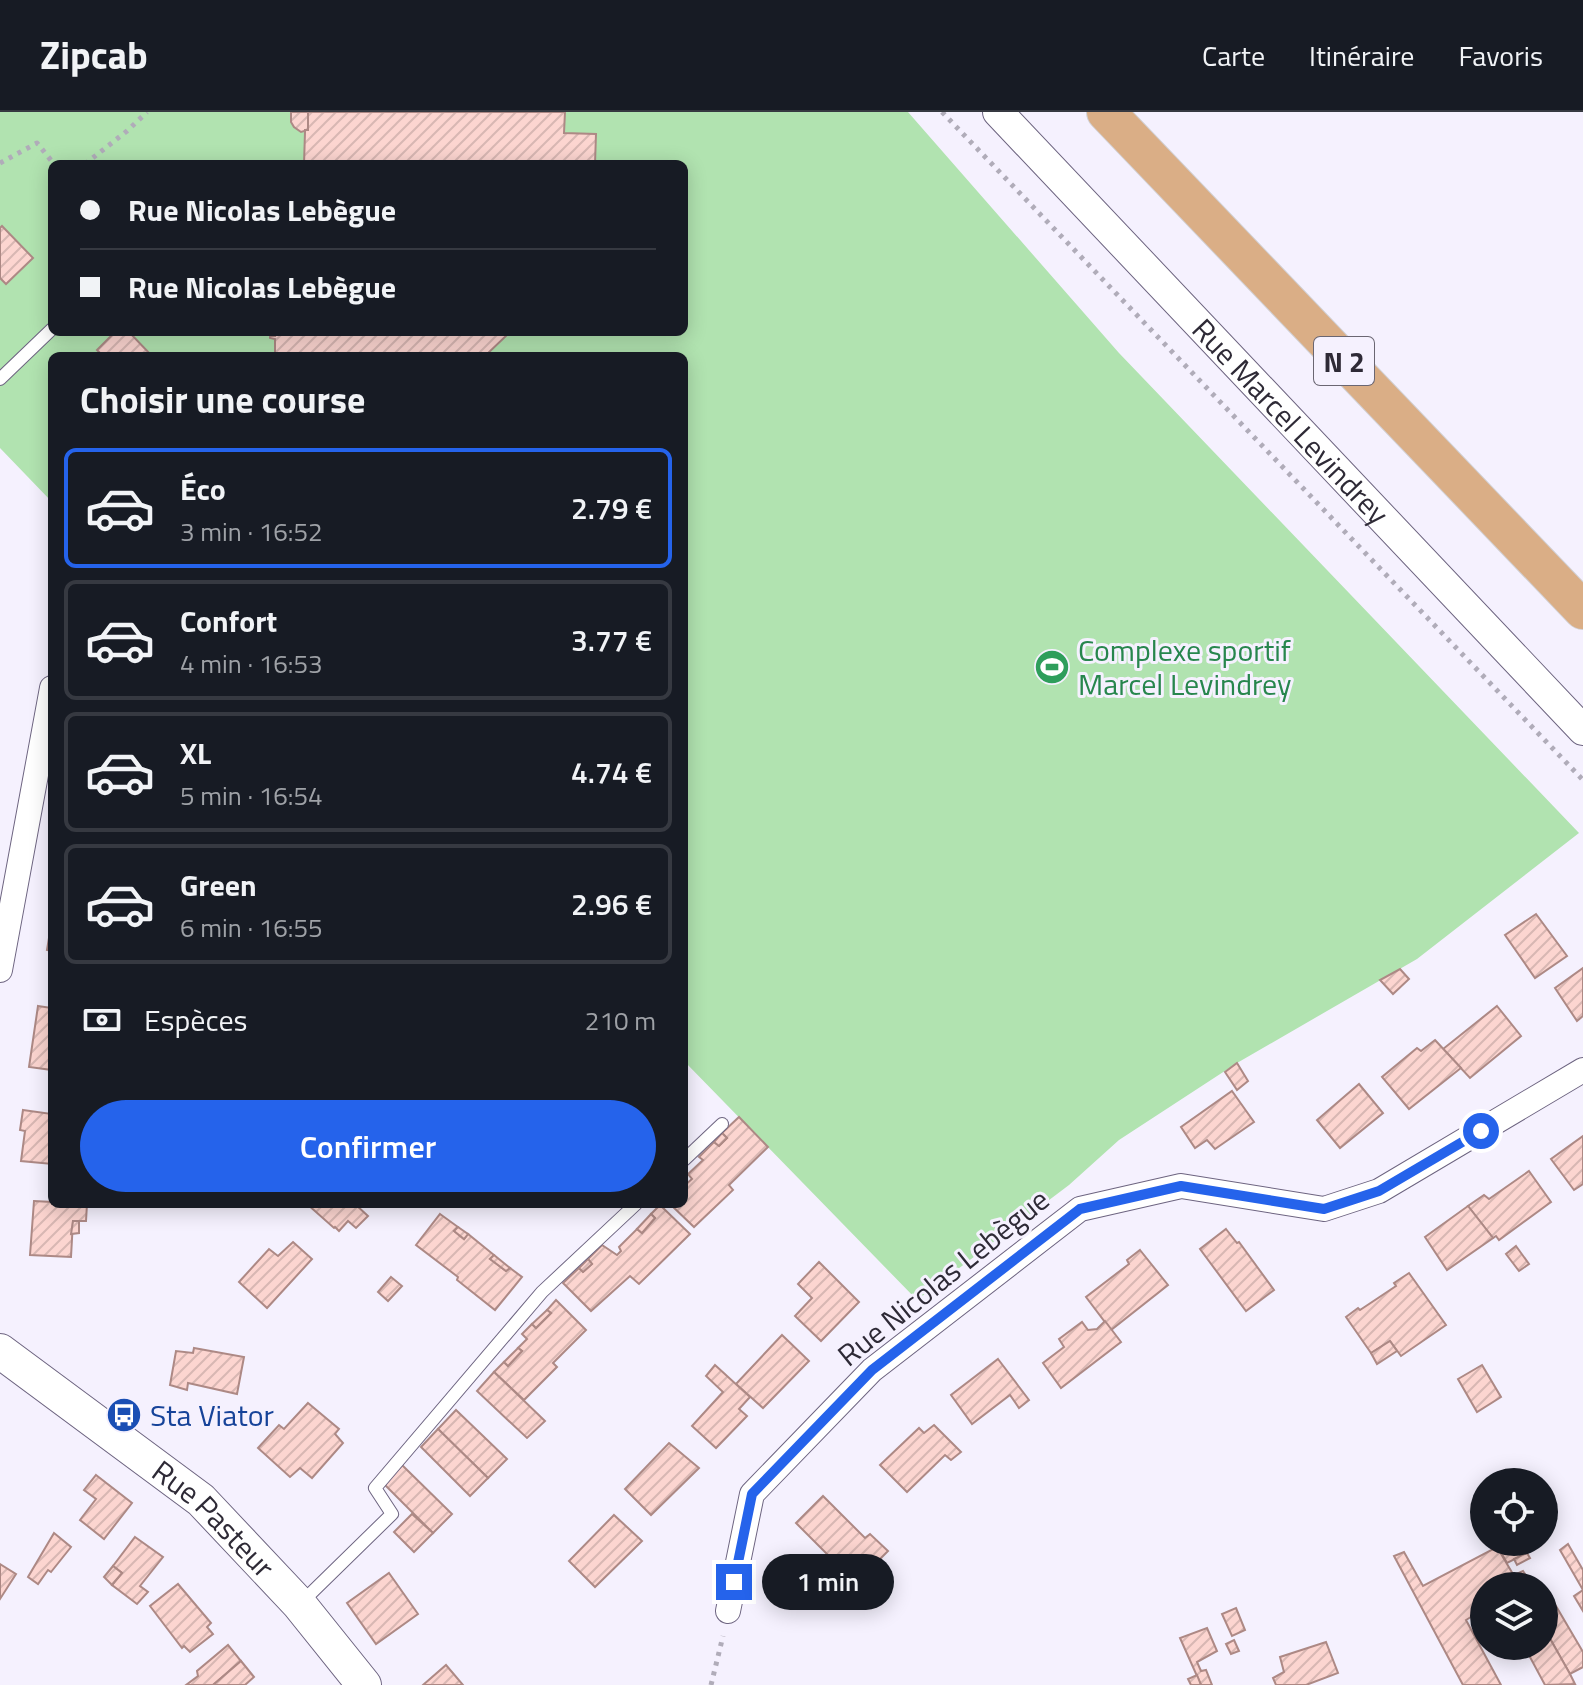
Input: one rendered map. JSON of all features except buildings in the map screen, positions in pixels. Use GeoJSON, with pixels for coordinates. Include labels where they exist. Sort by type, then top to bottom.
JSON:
{"type":"FeatureCollection","features":[{"type":"Feature","properties":{"kind":"main road","name":"N 2"},"geometry":{"type":"LineString","coordinates":[[1106,112],[1583,610]]}},
{"type":"Feature","properties":{"kind":"main road","name":"Rue Pasteur"},"geometry":{"type":"LineString","coordinates":[[5,1360],[201,1500],[299,1604],[364,1685]]}},
{"type":"Feature","properties":{"kind":"street","name":"Rue Marcel Levindrey"},"geometry":{"type":"LineString","coordinates":[[998,112],[1583,730]]}},
{"type":"Feature","properties":{"kind":"street"},"geometry":{"type":"LineString","coordinates":[[0,970],[48,710]]}},
{"type":"Feature","properties":{"kind":"street","name":"Rue Nicolas Lebègue"},"geometry":{"type":"LineString","coordinates":[[728,1611],[752,1494],[872,1370],[1080,1209],[1181,1186],[1324,1209],[1379,1191],[1583,1070]]}},
{"type":"Feature","properties":{"kind":"lane"},"geometry":{"type":"LineString","coordinates":[[0,379],[48,333]]}},
{"type":"Feature","properties":{"kind":"lane"},"geometry":{"type":"LineString","coordinates":[[688,1156],[722,1124]]}},
{"type":"Feature","properties":{"kind":"lane"},"geometry":{"type":"LineString","coordinates":[[299,1604],[392,1514],[375,1488],[542,1292],[632,1208]]}},
{"type":"Feature","properties":{"kind":"path"},"geometry":{"type":"LineString","coordinates":[[90,160],[147,112]]}},
{"type":"Feature","properties":{"kind":"path"},"geometry":{"type":"LineString","coordinates":[[942,112],[1583,780]]}},
{"type":"Feature","properties":{"kind":"path"},"geometry":{"type":"LineString","coordinates":[[0,163],[37,143],[51,160]]}},
{"type":"Feature","properties":{"kind":"path"},"geometry":{"type":"LineString","coordinates":[[711,1685],[728,1611]]}},
{"type":"Feature","properties":{"kind":"green space","name":"Complexe sportif Marcel Levindrey"},"geometry":{"type":"Polygon","coordinates":[[[0,112],[908,112],[1119,353],[1579,833],[1417,959],[1237,1063],[1119,1140],[1069,1185],[917,1300],[688,1065],[688,352],[48,352],[48,498],[0,448],[0,112]]]}},
{"type":"Feature","properties":{"kind":"place","name":"Complexe sportif Marcel Levindrey"},"geometry":{"type":"Point","coordinates":[1052,667]}},
{"type":"Feature","properties":{"kind":"place","name":"Sta Viator"},"geometry":{"type":"Point","coordinates":[124,1415]}},
{"type":"Feature","properties":{"kind":"route"},"geometry":{"type":"LineString","coordinates":[[734,1582],[752,1494],[872,1370],[1080,1209],[1181,1186],[1324,1209],[1379,1191],[1481,1131]]}}]}
